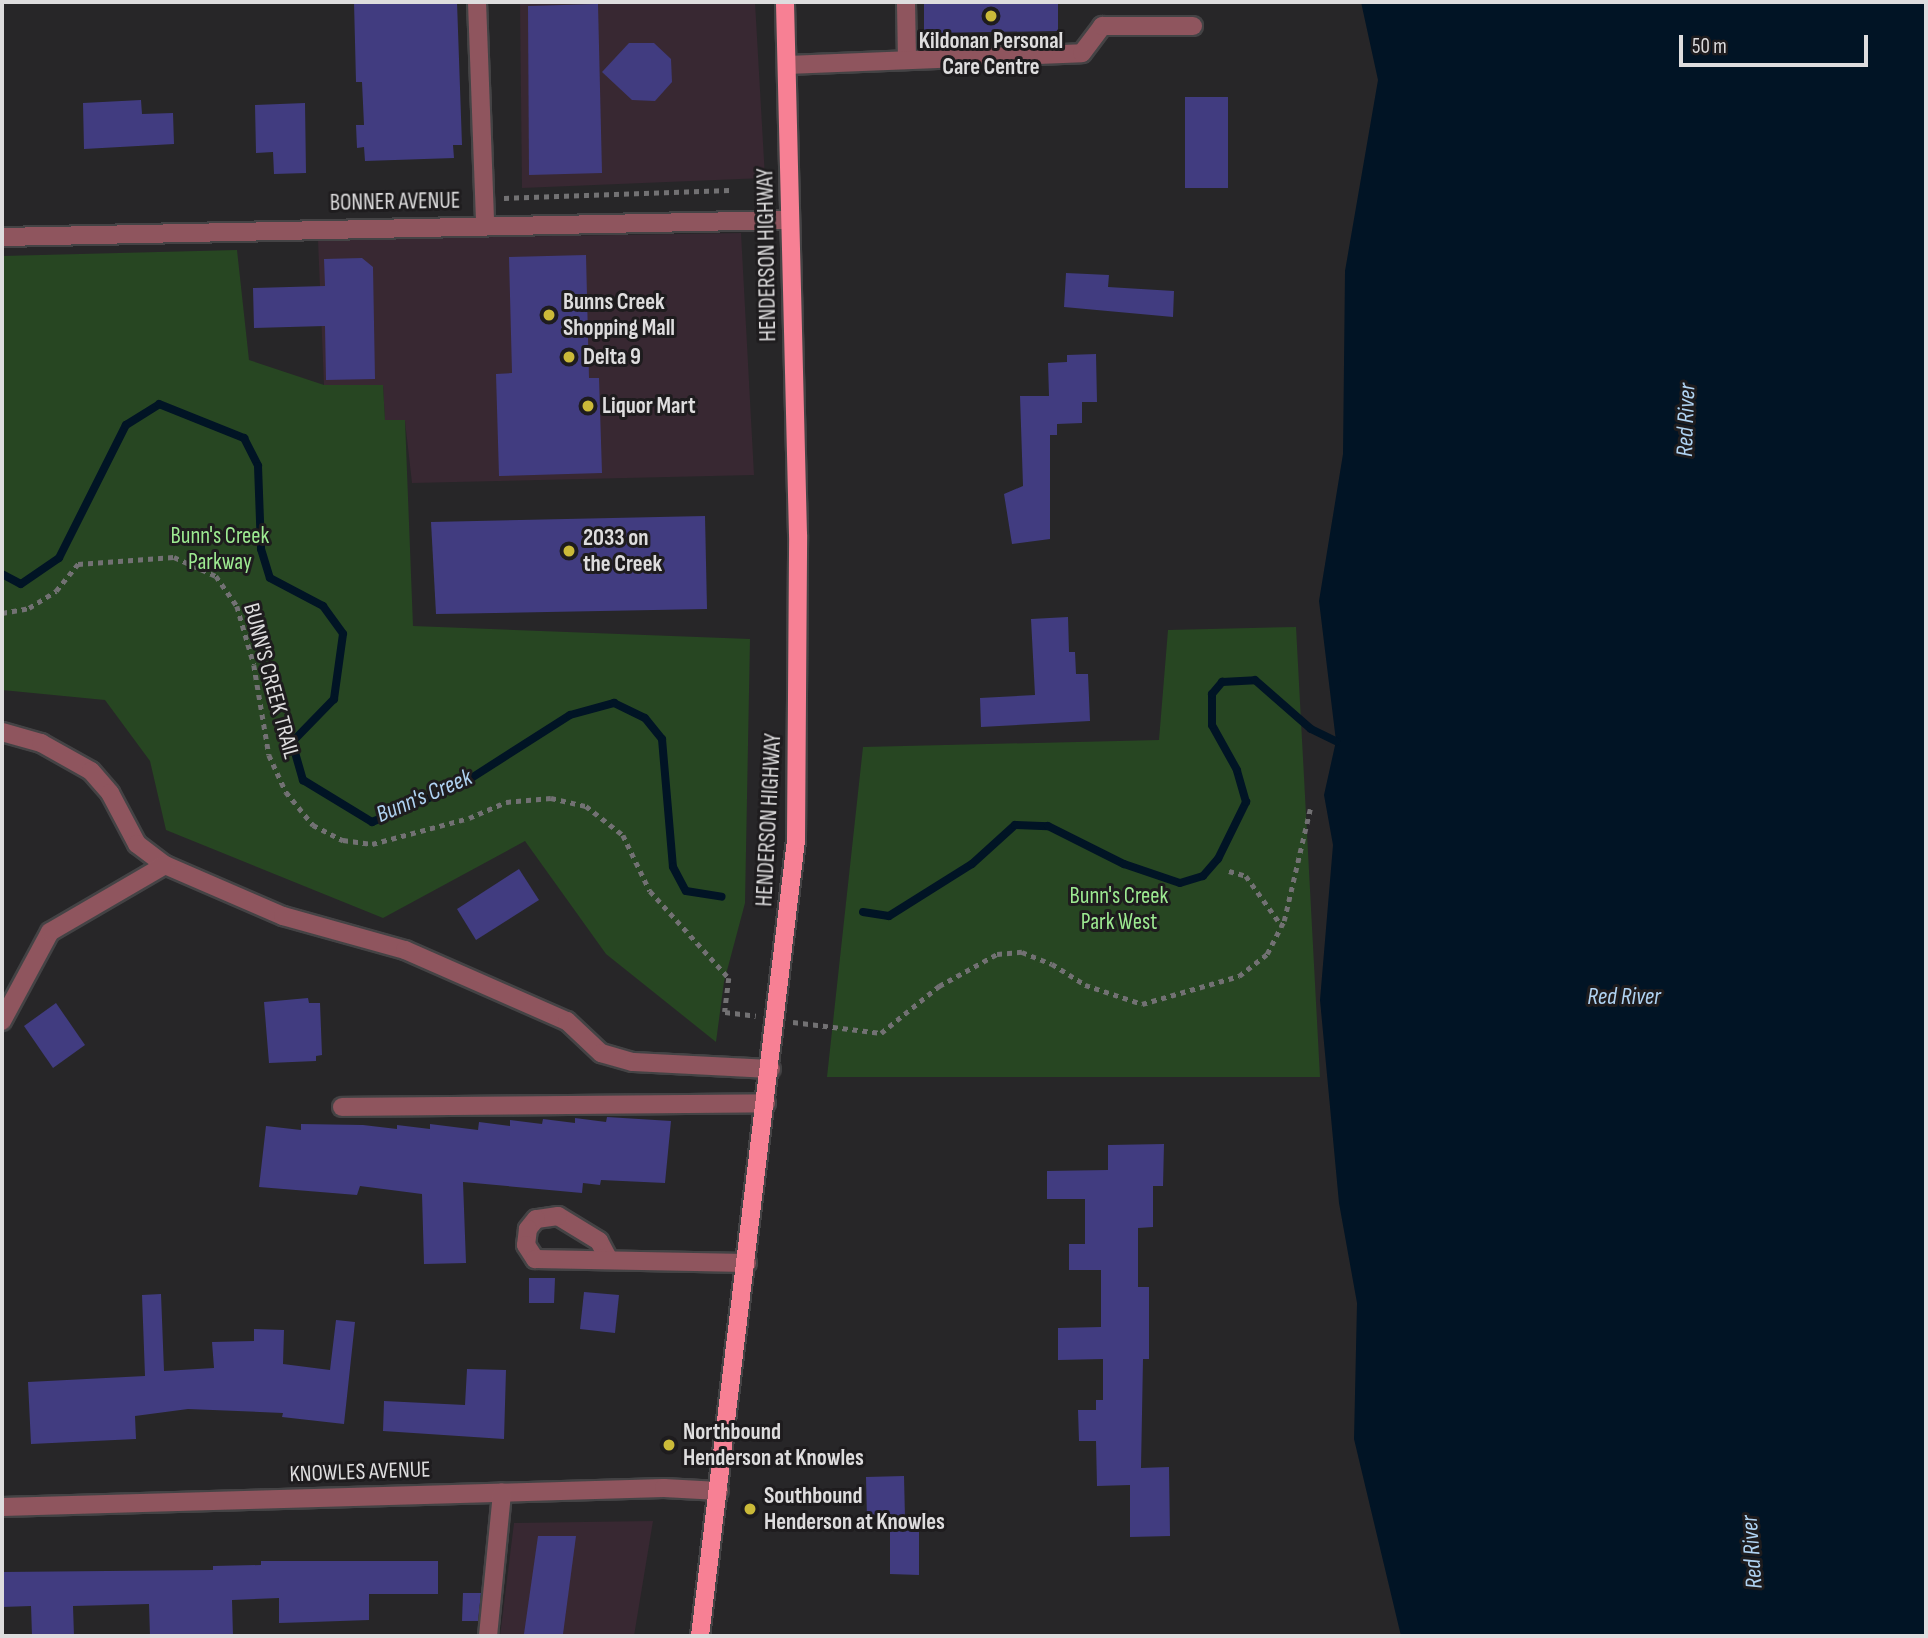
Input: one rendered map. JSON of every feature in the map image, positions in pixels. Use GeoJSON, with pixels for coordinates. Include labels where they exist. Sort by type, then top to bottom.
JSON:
{"type":"FeatureCollection","features":[{"type":"Feature","properties":{"kind":"main road","name":"HENDERSON HIGHWAY"},"geometry":{"type":"LineString","coordinates":[[700,1636],[777,1020],[796,840],[799,687],[786,2]]}},
{"type":"Feature","properties":{"kind":"street"},"geometry":{"type":"LineString","coordinates":[[477,2],[485,224]]}},
{"type":"Feature","properties":{"kind":"street"},"geometry":{"type":"LineString","coordinates":[[905,2],[907,60]]}},
{"type":"Feature","properties":{"kind":"street"},"geometry":{"type":"LineString","coordinates":[[787,65],[1082,53],[1102,26],[1193,26]]}},
{"type":"Feature","properties":{"kind":"street","name":"BONNER AVENUE"},"geometry":{"type":"LineString","coordinates":[[2,237],[485,224],[790,220]]}},
{"type":"Feature","properties":{"kind":"street"},"geometry":{"type":"LineString","coordinates":[[2,732],[41,743],[91,771],[110,793],[137,844],[165,864],[283,916],[405,950],[566,1021],[601,1053],[633,1062],[771,1069]]}},
{"type":"Feature","properties":{"kind":"street"},"geometry":{"type":"LineString","coordinates":[[2,1021],[50,932],[165,864]]}},
{"type":"Feature","properties":{"kind":"street"},"geometry":{"type":"LineString","coordinates":[[342,1107],[766,1103]]}},
{"type":"Feature","properties":{"kind":"street"},"geometry":{"type":"LineString","coordinates":[[608,1258],[747,1263]]}},
{"type":"Feature","properties":{"kind":"street","name":"KNOWLES AVENUE"},"geometry":{"type":"LineString","coordinates":[[2,1507],[502,1493],[719,1491]]}},
{"type":"Feature","properties":{"kind":"street"},"geometry":{"type":"LineString","coordinates":[[488,1636],[502,1493]]}},
{"type":"Feature","properties":{"kind":"path"},"geometry":{"type":"LineString","coordinates":[[483,198],[730,190]]}},
{"type":"Feature","properties":{"kind":"path","name":"BUNN'S CREEK TRAIL"},"geometry":{"type":"LineString","coordinates":[[2,613],[29,608],[56,591],[78,564],[174,557],[216,576],[237,606],[254,665],[269,755],[286,792],[313,825],[343,840],[372,844],[469,818],[506,802],[551,798],[586,806],[623,835],[650,891],[729,978],[724,1012],[777,1020],[881,1033],[939,986],[977,963],[998,954],[1022,952],[1052,964],[1085,985],[1142,1004],[1197,992],[1239,976],[1267,954],[1282,926],[1310,809]]}},
{"type":"Feature","properties":{"kind":"path"},"geometry":{"type":"LineString","coordinates":[[1229,871],[1246,876],[1282,926]]}},
{"type":"Feature","properties":{"kind":"shaded area"},"geometry":{"type":"Polygon","coordinates":[[[520,2],[755,2],[765,178],[522,188],[520,2]]]}},
{"type":"Feature","properties":{"kind":"shaded area"},"geometry":{"type":"Polygon","coordinates":[[[741,233],[754,475],[412,483],[405,421],[385,421],[383,386],[324,385],[318,240],[741,233]]]}},
{"type":"Feature","properties":{"kind":"shaded area"},"geometry":{"type":"Polygon","coordinates":[[[653,1521],[634,1636],[500,1636],[514,1523],[653,1521]]]}},
{"type":"Feature","properties":{"kind":"green space","name":"Bunn's Creek Parkway"},"geometry":{"type":"Polygon","coordinates":[[[237,250],[249,360],[324,385],[383,385],[385,420],[405,420],[413,626],[750,639],[745,903],[724,982],[716,1042],[606,954],[525,841],[383,918],[166,830],[150,761],[105,700],[2,690],[2,256],[237,250]]]}},
{"type":"Feature","properties":{"kind":"green space","name":"Bunn's Creek Park West"},"geometry":{"type":"Polygon","coordinates":[[[1296,627],[1320,1077],[827,1077],[863,747],[1159,740],[1168,630],[1296,627]]]}},
{"type":"Feature","properties":{"kind":"water","name":"Red River"},"geometry":{"type":"Polygon","coordinates":[[[1361,2],[1926,2],[1926,1636],[1401,1636],[1354,1439],[1357,1303],[1339,1203],[1320,1000],[1333,845],[1324,795],[1336,741],[1319,601],[1343,454],[1345,271],[1378,80],[1361,2]]]}},
{"type":"Feature","properties":{"kind":"building"},"geometry":{"type":"Polygon","coordinates":[[[354,2],[457,2],[462,145],[453,145],[454,158],[365,161],[364,147],[357,148],[356,125],[364,125],[362,82],[356,82],[354,2]]]}},
{"type":"Feature","properties":{"kind":"building","name":"Kildonan Personal Care Centre"},"geometry":{"type":"Polygon","coordinates":[[[924,2],[1058,2],[1058,31],[924,33],[924,2]]]}},
{"type":"Feature","properties":{"kind":"building"},"geometry":{"type":"Polygon","coordinates":[[[598,4],[602,173],[529,175],[528,6],[598,4]]]}},
{"type":"Feature","properties":{"kind":"building"},"geometry":{"type":"Polygon","coordinates":[[[629,43],[654,43],[671,59],[672,82],[655,101],[632,100],[602,72],[629,43]]]}},
{"type":"Feature","properties":{"kind":"building"},"geometry":{"type":"Polygon","coordinates":[[[1185,97],[1228,97],[1228,188],[1185,188],[1185,97]]]}},
{"type":"Feature","properties":{"kind":"building"},"geometry":{"type":"Polygon","coordinates":[[[141,100],[142,114],[173,113],[174,144],[84,149],[83,103],[141,100]]]}},
{"type":"Feature","properties":{"kind":"building"},"geometry":{"type":"Polygon","coordinates":[[[305,103],[306,173],[274,174],[273,152],[256,153],[255,105],[305,103]]]}},
{"type":"Feature","properties":{"kind":"building","name":"Bunns Creek Shopping Mall"},"geometry":{"type":"Polygon","coordinates":[[[586,255],[589,378],[599,378],[602,473],[499,476],[496,374],[512,373],[509,257],[586,255]]]}},
{"type":"Feature","properties":{"kind":"building"},"geometry":{"type":"Polygon","coordinates":[[[362,258],[373,267],[375,379],[326,380],[325,326],[254,328],[253,288],[325,286],[324,259],[362,258]]]}},
{"type":"Feature","properties":{"kind":"building"},"geometry":{"type":"Polygon","coordinates":[[[1066,273],[1109,275],[1108,287],[1174,291],[1173,317],[1064,307],[1066,273]]]}},
{"type":"Feature","properties":{"kind":"building"},"geometry":{"type":"Polygon","coordinates":[[[1096,354],[1097,402],[1082,402],[1082,423],[1057,424],[1057,435],[1050,435],[1050,539],[1012,544],[1004,494],[1023,486],[1020,396],[1049,396],[1048,363],[1067,362],[1067,355],[1096,354]]]}},
{"type":"Feature","properties":{"kind":"building","name":"2033 on the Creek"},"geometry":{"type":"Polygon","coordinates":[[[705,516],[707,609],[436,614],[431,522],[705,516]]]}},
{"type":"Feature","properties":{"kind":"building"},"geometry":{"type":"Polygon","coordinates":[[[1068,617],[1069,652],[1075,652],[1076,674],[1088,674],[1090,721],[981,727],[980,698],[1035,695],[1031,619],[1068,617]]]}},
{"type":"Feature","properties":{"kind":"building"},"geometry":{"type":"Polygon","coordinates":[[[519,869],[539,900],[476,940],[457,909],[519,869]]]}},
{"type":"Feature","properties":{"kind":"building"},"geometry":{"type":"Polygon","coordinates":[[[308,998],[309,1003],[320,1003],[322,1055],[316,1056],[316,1061],[269,1063],[264,1002],[308,998]]]}},
{"type":"Feature","properties":{"kind":"building"},"geometry":{"type":"Polygon","coordinates":[[[56,1003],[85,1045],[53,1068],[24,1026],[56,1003]]]}},
{"type":"Feature","properties":{"kind":"building"},"geometry":{"type":"Polygon","coordinates":[[[607,1117],[671,1121],[665,1183],[601,1180],[600,1185],[583,1183],[582,1193],[463,1182],[466,1263],[424,1264],[422,1194],[360,1186],[357,1195],[259,1187],[266,1126],[301,1130],[301,1124],[363,1125],[397,1129],[397,1125],[430,1129],[430,1124],[478,1130],[479,1122],[510,1126],[510,1120],[542,1124],[543,1119],[575,1123],[575,1118],[606,1122],[607,1117]]]}},
{"type":"Feature","properties":{"kind":"building"},"geometry":{"type":"Polygon","coordinates":[[[1164,1144],[1163,1186],[1153,1186],[1153,1227],[1138,1228],[1138,1287],[1149,1287],[1149,1359],[1143,1359],[1141,1468],[1169,1467],[1170,1536],[1130,1537],[1130,1485],[1097,1486],[1096,1441],[1079,1441],[1078,1410],[1096,1410],[1096,1400],[1103,1400],[1103,1359],[1058,1360],[1058,1328],[1101,1327],[1101,1270],[1069,1270],[1069,1244],[1085,1244],[1085,1199],[1047,1199],[1047,1171],[1108,1170],[1108,1145],[1164,1144]]]}},
{"type":"Feature","properties":{"kind":"building"},"geometry":{"type":"Polygon","coordinates":[[[529,1278],[555,1278],[554,1303],[529,1303],[529,1278]]]}},
{"type":"Feature","properties":{"kind":"building"},"geometry":{"type":"Polygon","coordinates":[[[584,1292],[619,1295],[615,1333],[580,1329],[584,1292]]]}},
{"type":"Feature","properties":{"kind":"building"},"geometry":{"type":"Polygon","coordinates":[[[161,1294],[164,1371],[214,1368],[212,1342],[254,1341],[254,1329],[284,1330],[283,1364],[330,1370],[336,1320],[355,1322],[344,1424],[282,1417],[283,1413],[188,1409],[135,1416],[136,1439],[31,1444],[28,1382],[145,1376],[142,1295],[161,1294]]]}},
{"type":"Feature","properties":{"kind":"building"},"geometry":{"type":"Polygon","coordinates":[[[467,1369],[506,1370],[504,1439],[383,1431],[384,1401],[465,1405],[467,1369]]]}},
{"type":"Feature","properties":{"kind":"building"},"geometry":{"type":"Polygon","coordinates":[[[904,1476],[905,1518],[867,1519],[866,1477],[904,1476]]]}},
{"type":"Feature","properties":{"kind":"building"},"geometry":{"type":"Polygon","coordinates":[[[890,1530],[919,1531],[919,1575],[890,1574],[890,1530]]]}},
{"type":"Feature","properties":{"kind":"building"},"geometry":{"type":"Polygon","coordinates":[[[538,1536],[576,1536],[563,1634],[524,1634],[538,1536]]]}},
{"type":"Feature","properties":{"kind":"building"},"geometry":{"type":"Polygon","coordinates":[[[261,1561],[438,1561],[438,1594],[369,1594],[369,1620],[279,1623],[279,1598],[232,1600],[233,1636],[150,1636],[149,1604],[73,1606],[74,1636],[32,1636],[31,1606],[2,1607],[2,1572],[213,1570],[213,1566],[261,1565],[261,1561]]]}},
{"type":"Feature","properties":{"kind":"building"},"geometry":{"type":"Polygon","coordinates":[[[463,1593],[481,1593],[478,1621],[462,1621],[463,1593]]]}},
{"type":"Feature","properties":{"kind":"waterway","name":"Bunn's Creek"},"geometry":{"type":"LineString","coordinates":[[2,574],[21,584],[59,558],[126,425],[159,404],[244,438],[258,466],[261,549],[270,578],[323,606],[343,634],[334,699],[292,742],[303,780],[372,822],[462,784],[570,715],[614,703],[645,718],[662,739],[673,867],[686,891],[722,897]]}},
{"type":"Feature","properties":{"kind":"waterway","name":"Bunn's Creek"},"geometry":{"type":"LineString","coordinates":[[863,912],[889,916],[972,864],[1015,825],[1048,826],[1124,864],[1180,883],[1203,876],[1218,859],[1246,802],[1237,770],[1212,725],[1212,694],[1222,682],[1255,680],[1311,729],[1336,741]]}},
{"type":"Feature","properties":{"kind":"place","name":"Kildonan Personal Care Centre"},"geometry":{"type":"Point","coordinates":[991,16]}},
{"type":"Feature","properties":{"kind":"place","name":"Bunns Creek Shopping Mall"},"geometry":{"type":"Point","coordinates":[549,315]}},
{"type":"Feature","properties":{"kind":"place","name":"Delta 9"},"geometry":{"type":"Point","coordinates":[569,357]}},
{"type":"Feature","properties":{"kind":"place","name":"Liquor Mart"},"geometry":{"type":"Point","coordinates":[588,406]}},
{"type":"Feature","properties":{"kind":"place","name":"2033 on the Creek"},"geometry":{"type":"Point","coordinates":[569,551]}},
{"type":"Feature","properties":{"kind":"place","name":"Northbound Henderson at Knowles"},"geometry":{"type":"Point","coordinates":[669,1445]}},
{"type":"Feature","properties":{"kind":"place","name":"Southbound Henderson at Knowles"},"geometry":{"type":"Point","coordinates":[750,1509]}}]}
